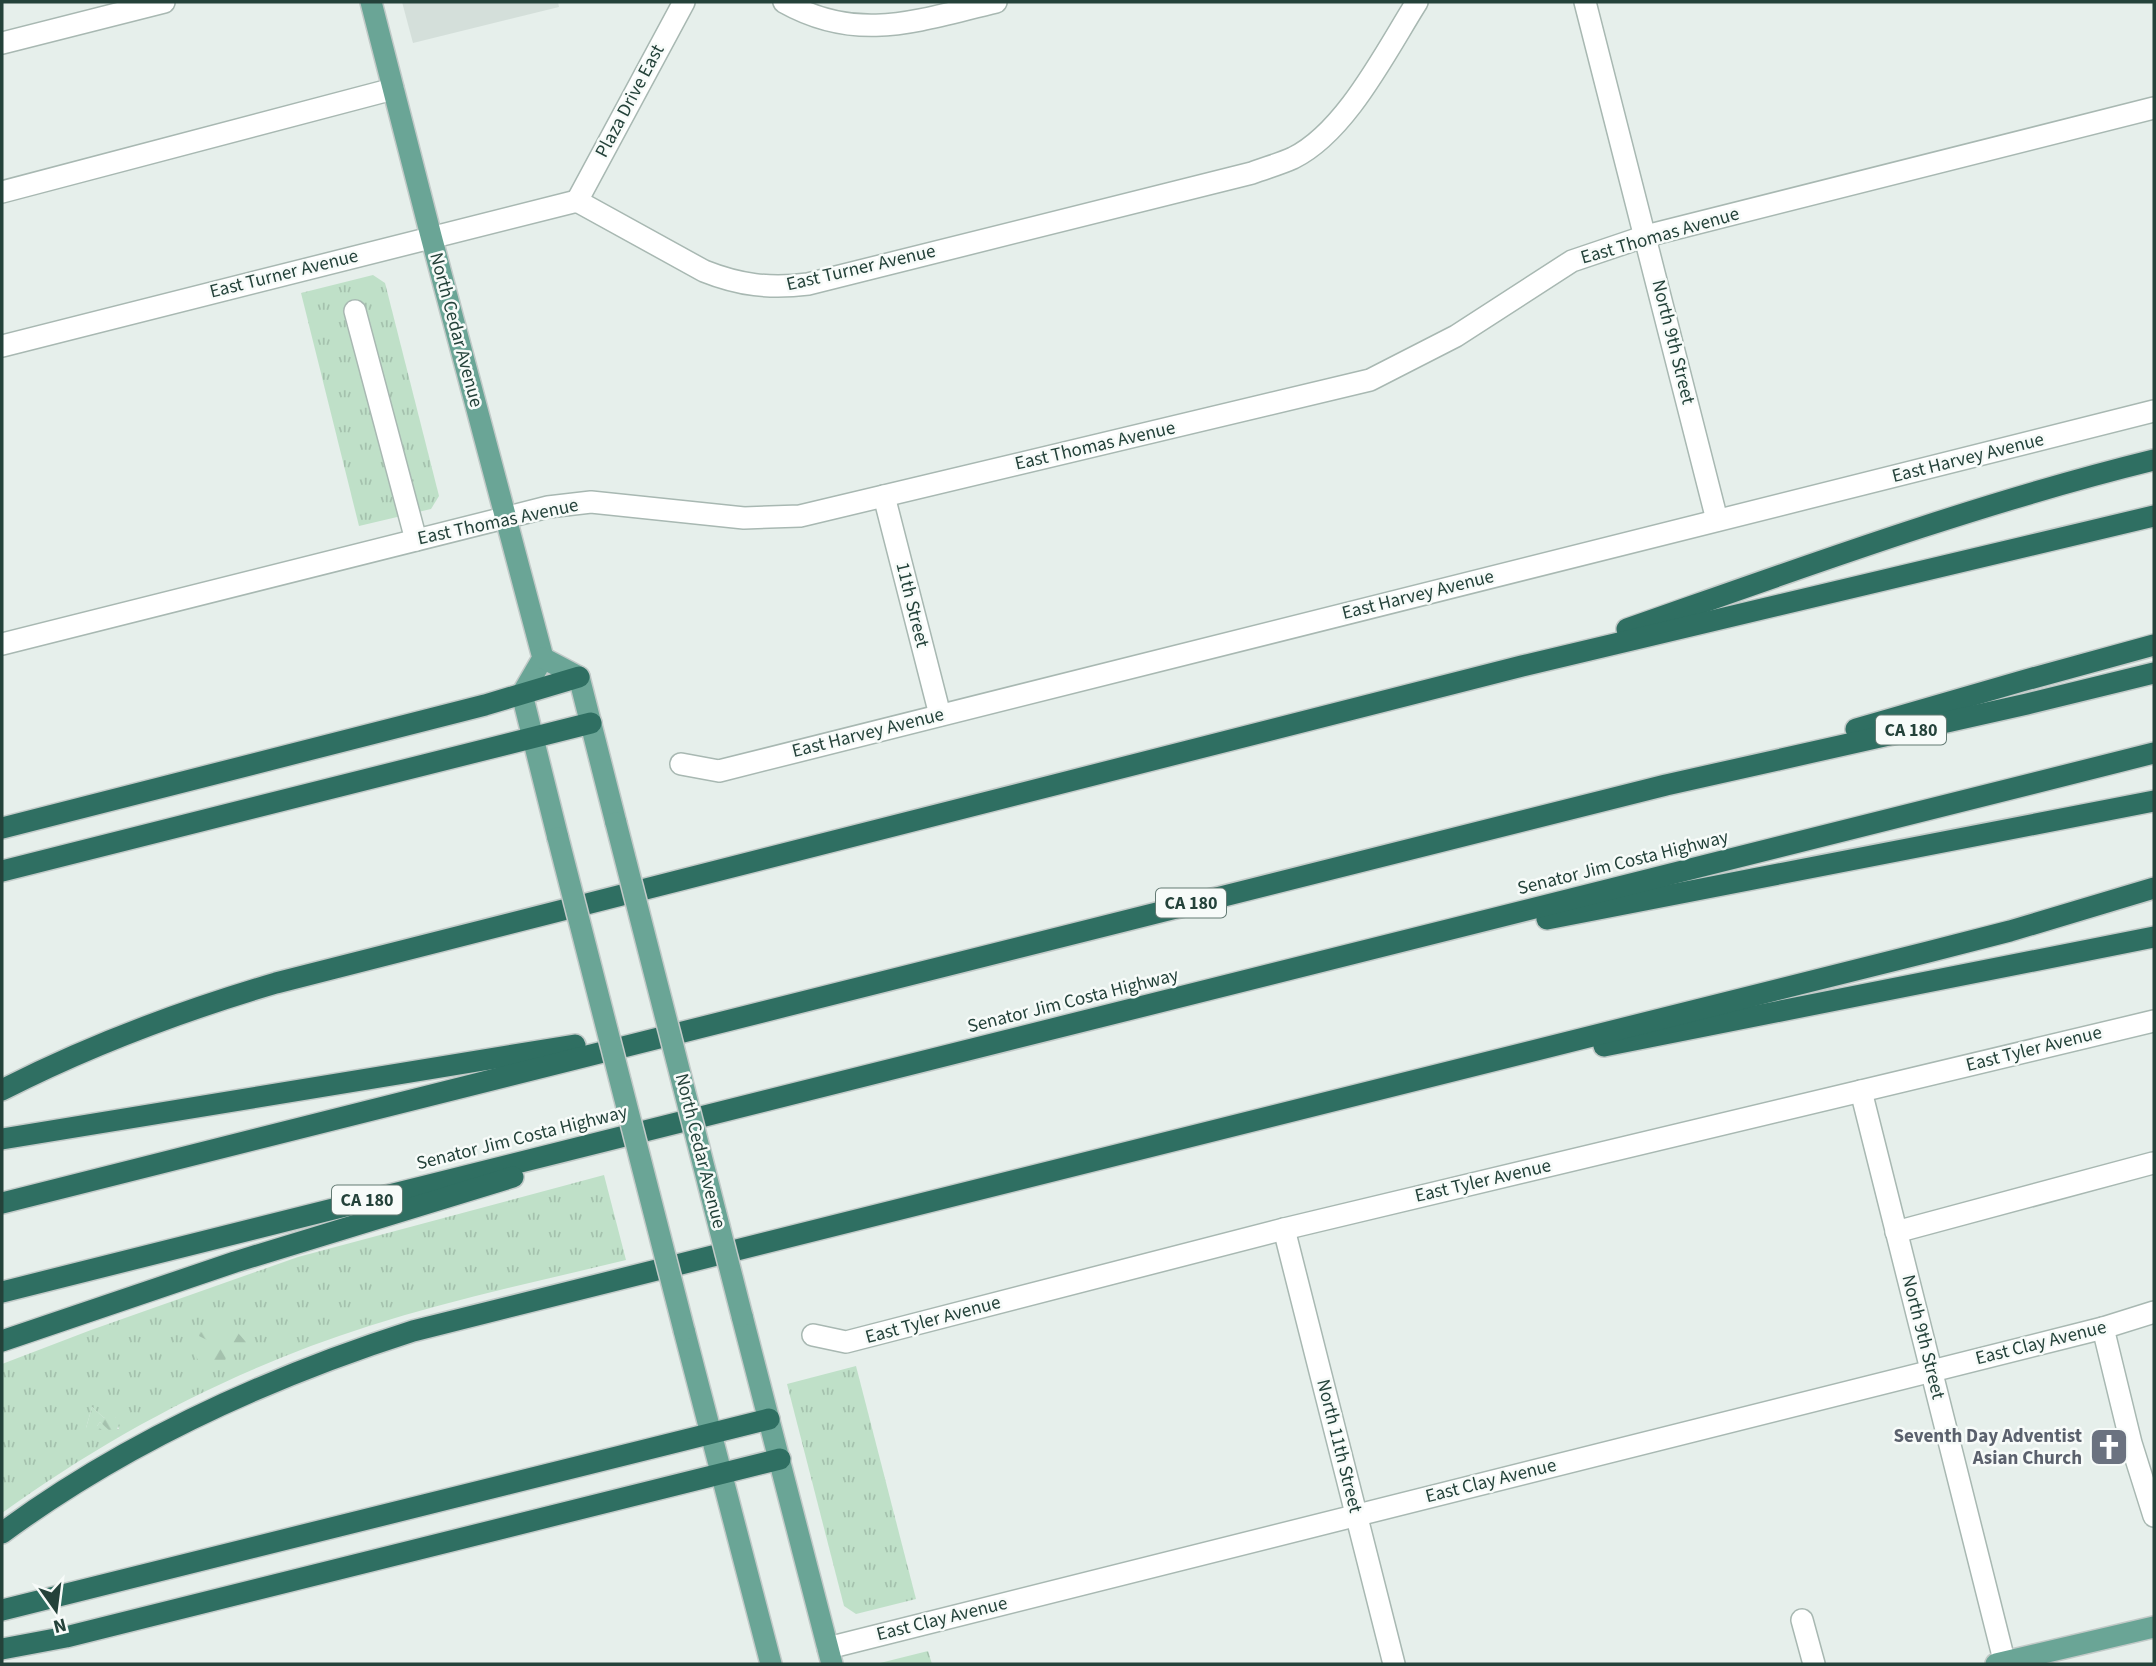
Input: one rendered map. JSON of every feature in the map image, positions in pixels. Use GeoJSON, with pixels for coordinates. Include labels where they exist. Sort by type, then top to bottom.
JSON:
{"type":"FeatureCollection","features":[{"type":"Feature","properties":{"kind":"highway"},"geometry":{"type":"LineString","coordinates":[[1521,666],[1916,529],[2058,485],[2154,460]]}},
{"type":"Feature","properties":{"kind":"highway"},"geometry":{"type":"LineString","coordinates":[[2,1090],[145,1025],[276,983],[1521,666],[2154,516]]}},
{"type":"Feature","properties":{"kind":"highway"},"geometry":{"type":"LineString","coordinates":[[1666,785],[2154,645]]}},
{"type":"Feature","properties":{"kind":"highway","name":"CA 180"},"geometry":{"type":"LineString","coordinates":[[2,1203],[1666,785],[2154,673]]}},
{"type":"Feature","properties":{"kind":"highway"},"geometry":{"type":"LineString","coordinates":[[2,828],[579,677]]}},
{"type":"Feature","properties":{"kind":"highway"},"geometry":{"type":"LineString","coordinates":[[2,871],[591,723]]}},
{"type":"Feature","properties":{"kind":"highway","name":"Senator Jim Costa Highway"},"geometry":{"type":"LineString","coordinates":[[2,1292],[2154,753]]}},
{"type":"Feature","properties":{"kind":"highway"},"geometry":{"type":"LineString","coordinates":[[1305,967],[2154,801]]}},
{"type":"Feature","properties":{"kind":"highway"},"geometry":{"type":"LineString","coordinates":[[2,1533],[76,1482],[152,1437],[222,1402],[370,1345],[465,1317],[1928,952],[2154,888]]}},
{"type":"Feature","properties":{"kind":"highway"},"geometry":{"type":"LineString","coordinates":[[1338,1099],[2154,937]]}},
{"type":"Feature","properties":{"kind":"highway"},"geometry":{"type":"LineString","coordinates":[[2,1139],[715,1022]]}},
{"type":"Feature","properties":{"kind":"highway"},"geometry":{"type":"LineString","coordinates":[[2,1342],[235,1262],[732,1109]]}},
{"type":"Feature","properties":{"kind":"highway"},"geometry":{"type":"LineString","coordinates":[[2,1610],[769,1419]]}},
{"type":"Feature","properties":{"kind":"highway"},"geometry":{"type":"LineString","coordinates":[[2,1650],[66,1637],[780,1459]]}},
{"type":"Feature","properties":{"kind":"main road","name":"North Cedar Avenue"},"geometry":{"type":"LineString","coordinates":[[371,2],[430,236],[543,658]]}},
{"type":"Feature","properties":{"kind":"main road"},"geometry":{"type":"LineString","coordinates":[[579,677],[543,658],[522,694],[771,1664]]}},
{"type":"Feature","properties":{"kind":"main road","name":"North Cedar Avenue"},"geometry":{"type":"LineString","coordinates":[[579,677],[830,1656]]}},
{"type":"Feature","properties":{"kind":"main road"},"geometry":{"type":"LineString","coordinates":[[2001,1663],[2154,1627]]}},
{"type":"Feature","properties":{"kind":"street"},"geometry":{"type":"LineString","coordinates":[[2,43],[164,2]]}},
{"type":"Feature","properties":{"kind":"street","name":"Plaza Drive East"},"geometry":{"type":"LineString","coordinates":[[577,201],[684,2]]}},
{"type":"Feature","properties":{"kind":"street"},"geometry":{"type":"LineString","coordinates":[[784,2],[800,11],[832,22],[864,27],[899,24],[996,2]]}},
{"type":"Feature","properties":{"kind":"street","name":"East Turner Avenue"},"geometry":{"type":"LineString","coordinates":[[2,346],[577,201],[726,280],[756,286],[785,287],[808,284],[1252,173],[1294,157],[1324,136],[1347,112],[1417,2]]}},
{"type":"Feature","properties":{"kind":"street","name":"North 9th Street"},"geometry":{"type":"LineString","coordinates":[[1585,2],[1717,520]]}},
{"type":"Feature","properties":{"kind":"street"},"geometry":{"type":"LineString","coordinates":[[2,192],[393,89]]}},
{"type":"Feature","properties":{"kind":"street","name":"East Thomas Avenue"},"geometry":{"type":"LineString","coordinates":[[2,643],[548,508],[591,502],[744,518],[800,516],[1370,380],[1456,336],[1572,261],[1646,236],[2154,108]]}},
{"type":"Feature","properties":{"kind":"street"},"geometry":{"type":"LineString","coordinates":[[355,310],[416,540]]}},
{"type":"Feature","properties":{"kind":"street","name":"East Harvey Avenue"},"geometry":{"type":"LineString","coordinates":[[681,764],[719,771],[2154,411]]}},
{"type":"Feature","properties":{"kind":"street","name":"11th Street"},"geometry":{"type":"LineString","coordinates":[[884,496],[940,715]]}},
{"type":"Feature","properties":{"kind":"street","name":"East Tyler Avenue"},"geometry":{"type":"LineString","coordinates":[[813,1335],[846,1342],[1284,1228],[2154,1021]]}},
{"type":"Feature","properties":{"kind":"street","name":"North 9th Street"},"geometry":{"type":"LineString","coordinates":[[1861,1091],[2001,1663]]}},
{"type":"Feature","properties":{"kind":"street"},"geometry":{"type":"LineString","coordinates":[[1896,1232],[2153,1163]]}},
{"type":"Feature","properties":{"kind":"street","name":"North 11th Street"},"geometry":{"type":"LineString","coordinates":[[1284,1228],[1394,1664]]}},
{"type":"Feature","properties":{"kind":"street","name":"East Clay Avenue"},"geometry":{"type":"LineString","coordinates":[[830,1656],[1357,1515],[2103,1328],[2154,1312]]}},
{"type":"Feature","properties":{"kind":"street"},"geometry":{"type":"LineString","coordinates":[[2103,1328],[2131,1443],[2154,1517]]}},
{"type":"Feature","properties":{"kind":"street"},"geometry":{"type":"LineString","coordinates":[[1802,1620],[1814,1664]]}},
{"type":"Feature","properties":{"kind":"shaded area"},"geometry":{"type":"Polygon","coordinates":[[[402,2],[558,2],[559,7],[413,43],[402,2]]]}},
{"type":"Feature","properties":{"kind":"green space"},"geometry":{"type":"Polygon","coordinates":[[[373,275],[385,283],[439,496],[431,509],[359,526],[301,293],[373,275]]]}},
{"type":"Feature","properties":{"kind":"green space"},"geometry":{"type":"Polygon","coordinates":[[[604,1175],[626,1260],[401,1316],[272,1362],[224,1382],[133,1429],[2,1513],[2,1364],[298,1257],[604,1175]],[[92,1407],[86,1428],[97,1426],[100,1422],[111,1431],[119,1429],[116,1418],[104,1418],[92,1407]]]}},
{"type":"Feature","properties":{"kind":"green space"},"geometry":{"type":"Polygon","coordinates":[[[205,1325],[238,1333],[247,1343],[244,1350],[228,1349],[225,1361],[213,1364],[199,1362],[194,1352],[198,1344],[213,1343],[199,1336],[198,1328],[205,1325]]]}},
{"type":"Feature","properties":{"kind":"green space"},"geometry":{"type":"Polygon","coordinates":[[[856,1366],[916,1599],[856,1614],[844,1606],[787,1384],[856,1366]]]}},
{"type":"Feature","properties":{"kind":"green space"},"geometry":{"type":"Polygon","coordinates":[[[92,1407],[104,1418],[111,1413],[116,1418],[121,1417],[116,1433],[100,1422],[97,1426],[103,1431],[103,1437],[94,1441],[88,1439],[86,1428],[92,1407]]]}},
{"type":"Feature","properties":{"kind":"green space"},"geometry":{"type":"Polygon","coordinates":[[[928,1651],[932,1664],[876,1664],[928,1651]]]}},
{"type":"Feature","properties":{"kind":"place","name":"Seventh Day Adventist Asian Church"},"geometry":{"type":"Point","coordinates":[2109,1447]}}]}
